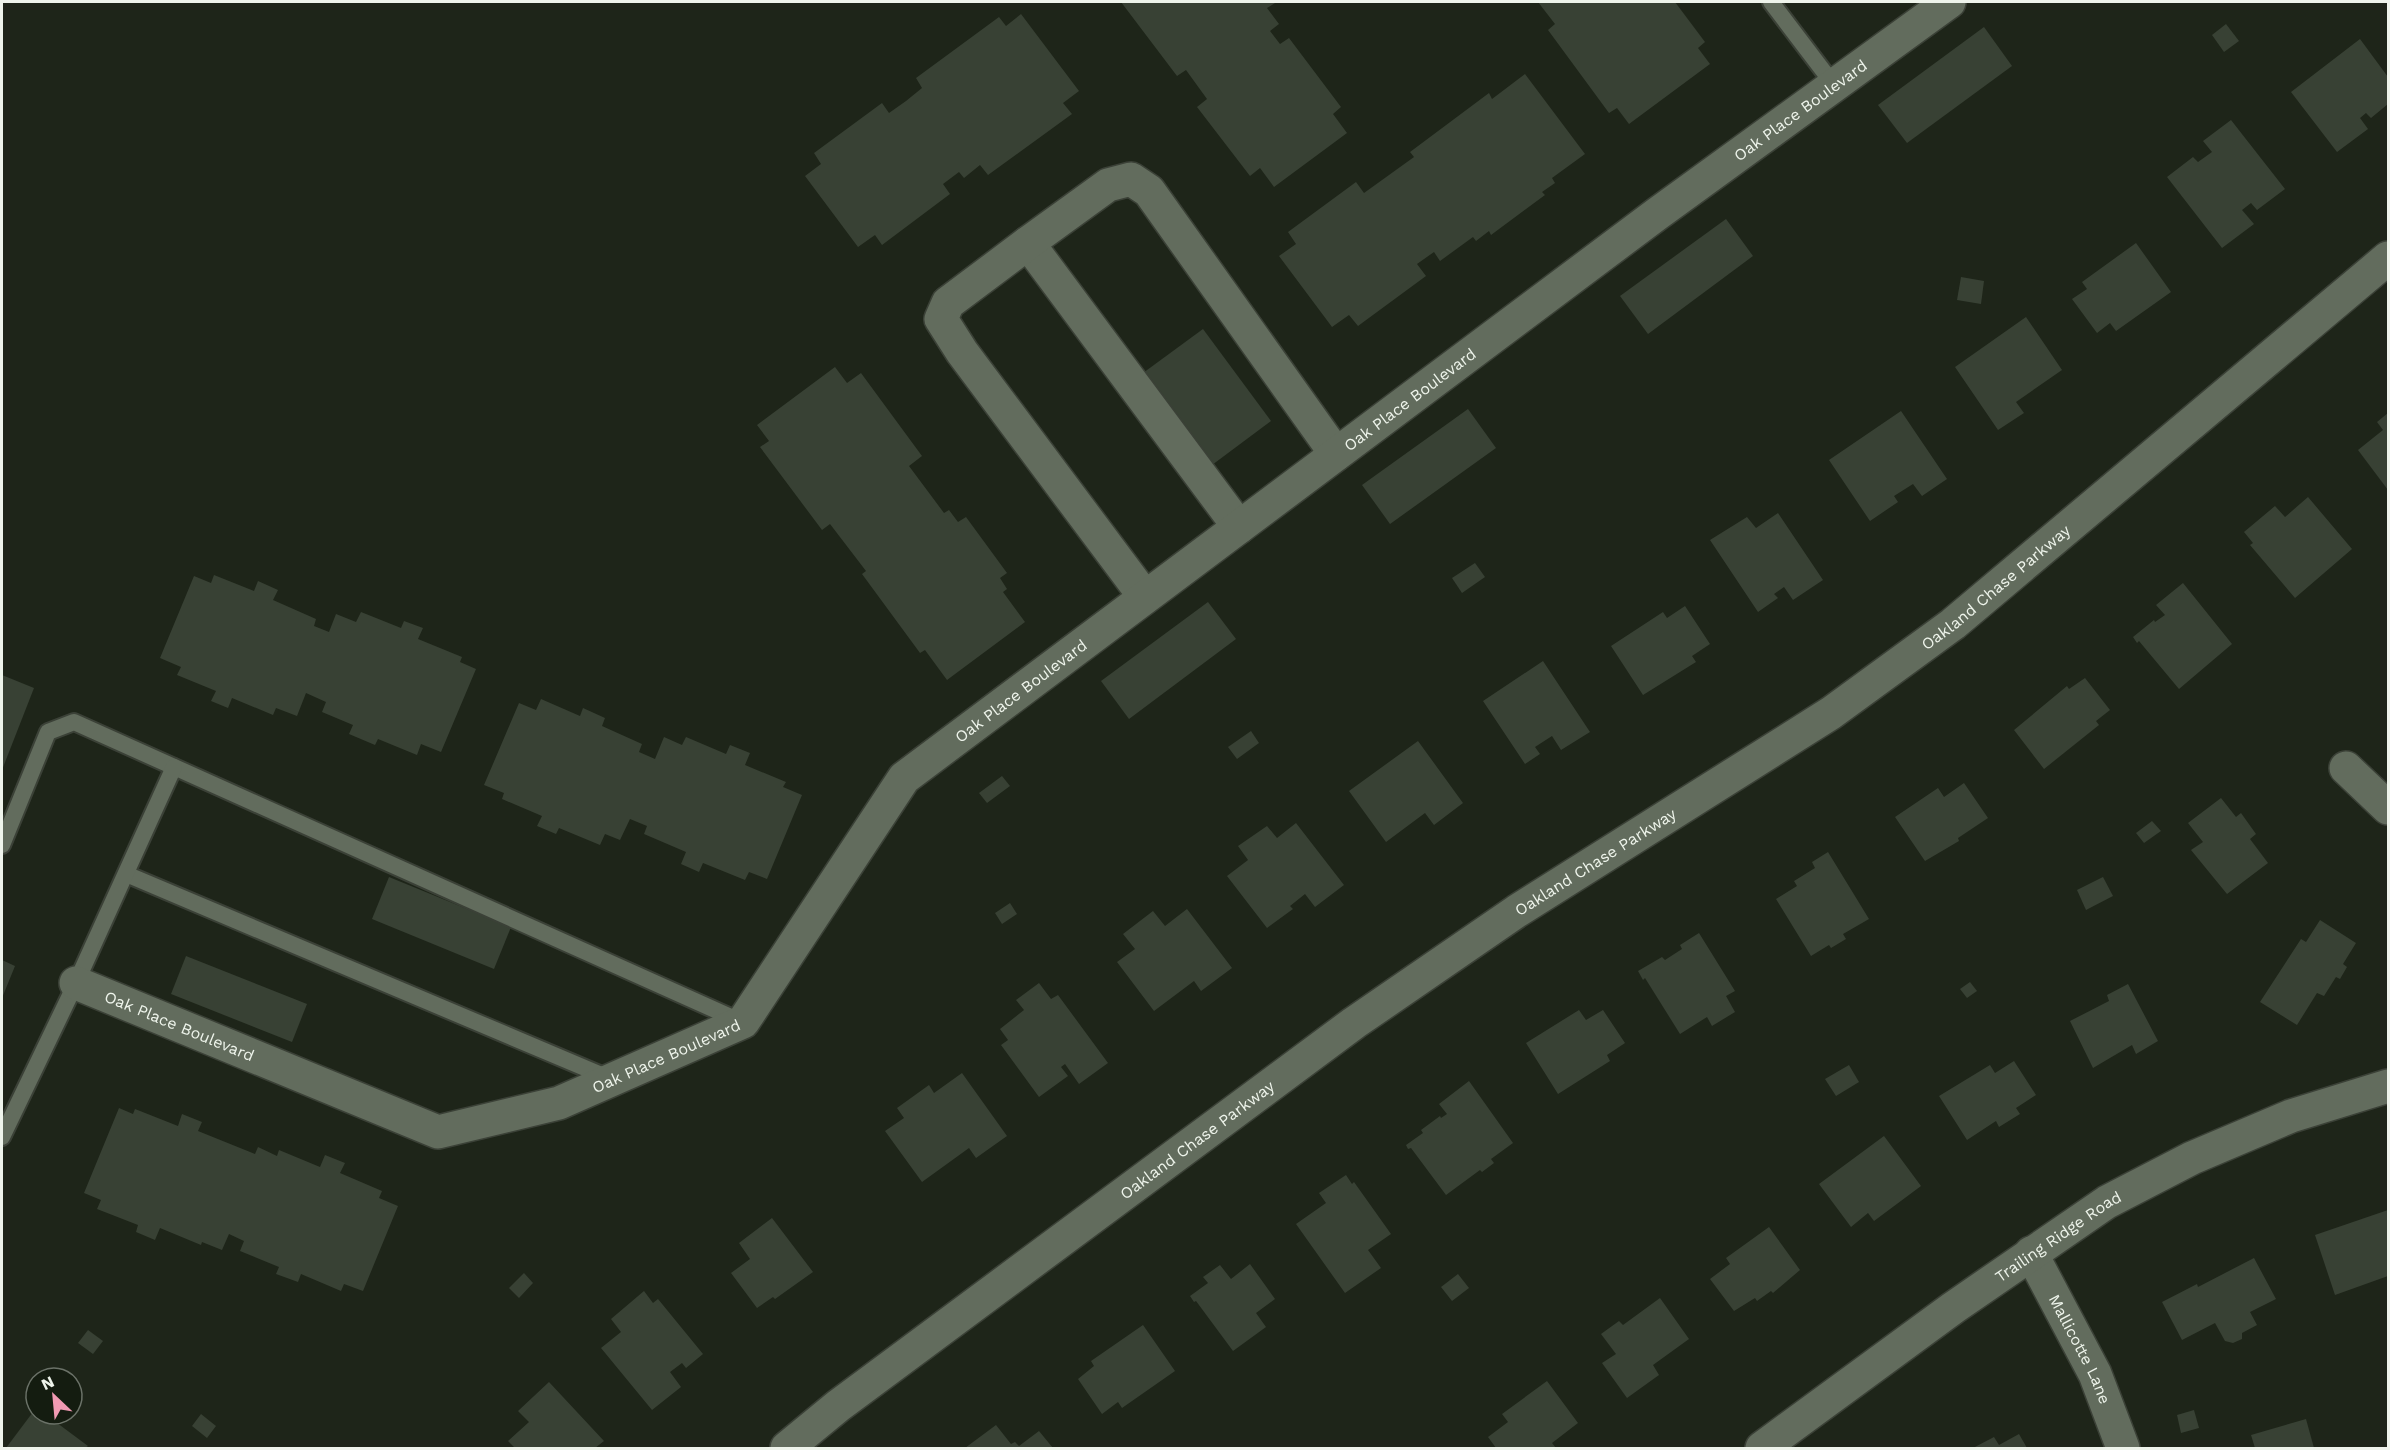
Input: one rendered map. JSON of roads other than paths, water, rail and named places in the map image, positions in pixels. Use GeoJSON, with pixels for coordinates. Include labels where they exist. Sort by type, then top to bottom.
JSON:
{"type":"FeatureCollection","features":[{"type":"Feature","properties":{"kind":"street","name":"Oak Place Boulevard"},"geometry":{"type":"LineString","coordinates":[[76,983],[438,1132],[560,1103],[743,1022],[904,778],[1336,454],[1949,2]]}},
{"type":"Feature","properties":{"kind":"street"},"geometry":{"type":"LineString","coordinates":[[1145,597],[962,352],[941,320],[948,303],[1028,243],[1108,185],[1131,179],[1149,191],[1336,454]]}},
{"type":"Feature","properties":{"kind":"street"},"geometry":{"type":"LineString","coordinates":[[1028,243],[1239,527]]}},
{"type":"Feature","properties":{"kind":"street","name":"Oakland Chase Parkway"},"geometry":{"type":"LineString","coordinates":[[787,1449],[838,1406],[1354,1023],[1517,911],[1831,713],[1953,624],[2388,258]]}},
{"type":"Feature","properties":{"kind":"street"},"geometry":{"type":"LineString","coordinates":[[2346,768],[2388,808]]}},
{"type":"Feature","properties":{"kind":"street","name":"Trailing Ridge Road"},"geometry":{"type":"LineString","coordinates":[[1762,1449],[1953,1308],[2107,1202],[2192,1158],[2291,1116],[2388,1086]]}},
{"type":"Feature","properties":{"kind":"street","name":"Mallicotte Lane"},"geometry":{"type":"LineString","coordinates":[[2031,1253],[2095,1374],[2123,1449]]}},
{"type":"Feature","properties":{"kind":"lane"},"geometry":{"type":"LineString","coordinates":[[1771,2],[1834,85]]}},
{"type":"Feature","properties":{"kind":"lane"},"geometry":{"type":"LineString","coordinates":[[2,845],[48,732],[74,722],[743,1022]]}},
{"type":"Feature","properties":{"kind":"lane"},"geometry":{"type":"LineString","coordinates":[[2,1137],[76,983],[174,767]]}},
{"type":"Feature","properties":{"kind":"lane"},"geometry":{"type":"LineString","coordinates":[[126,874],[614,1079]]}}]}
